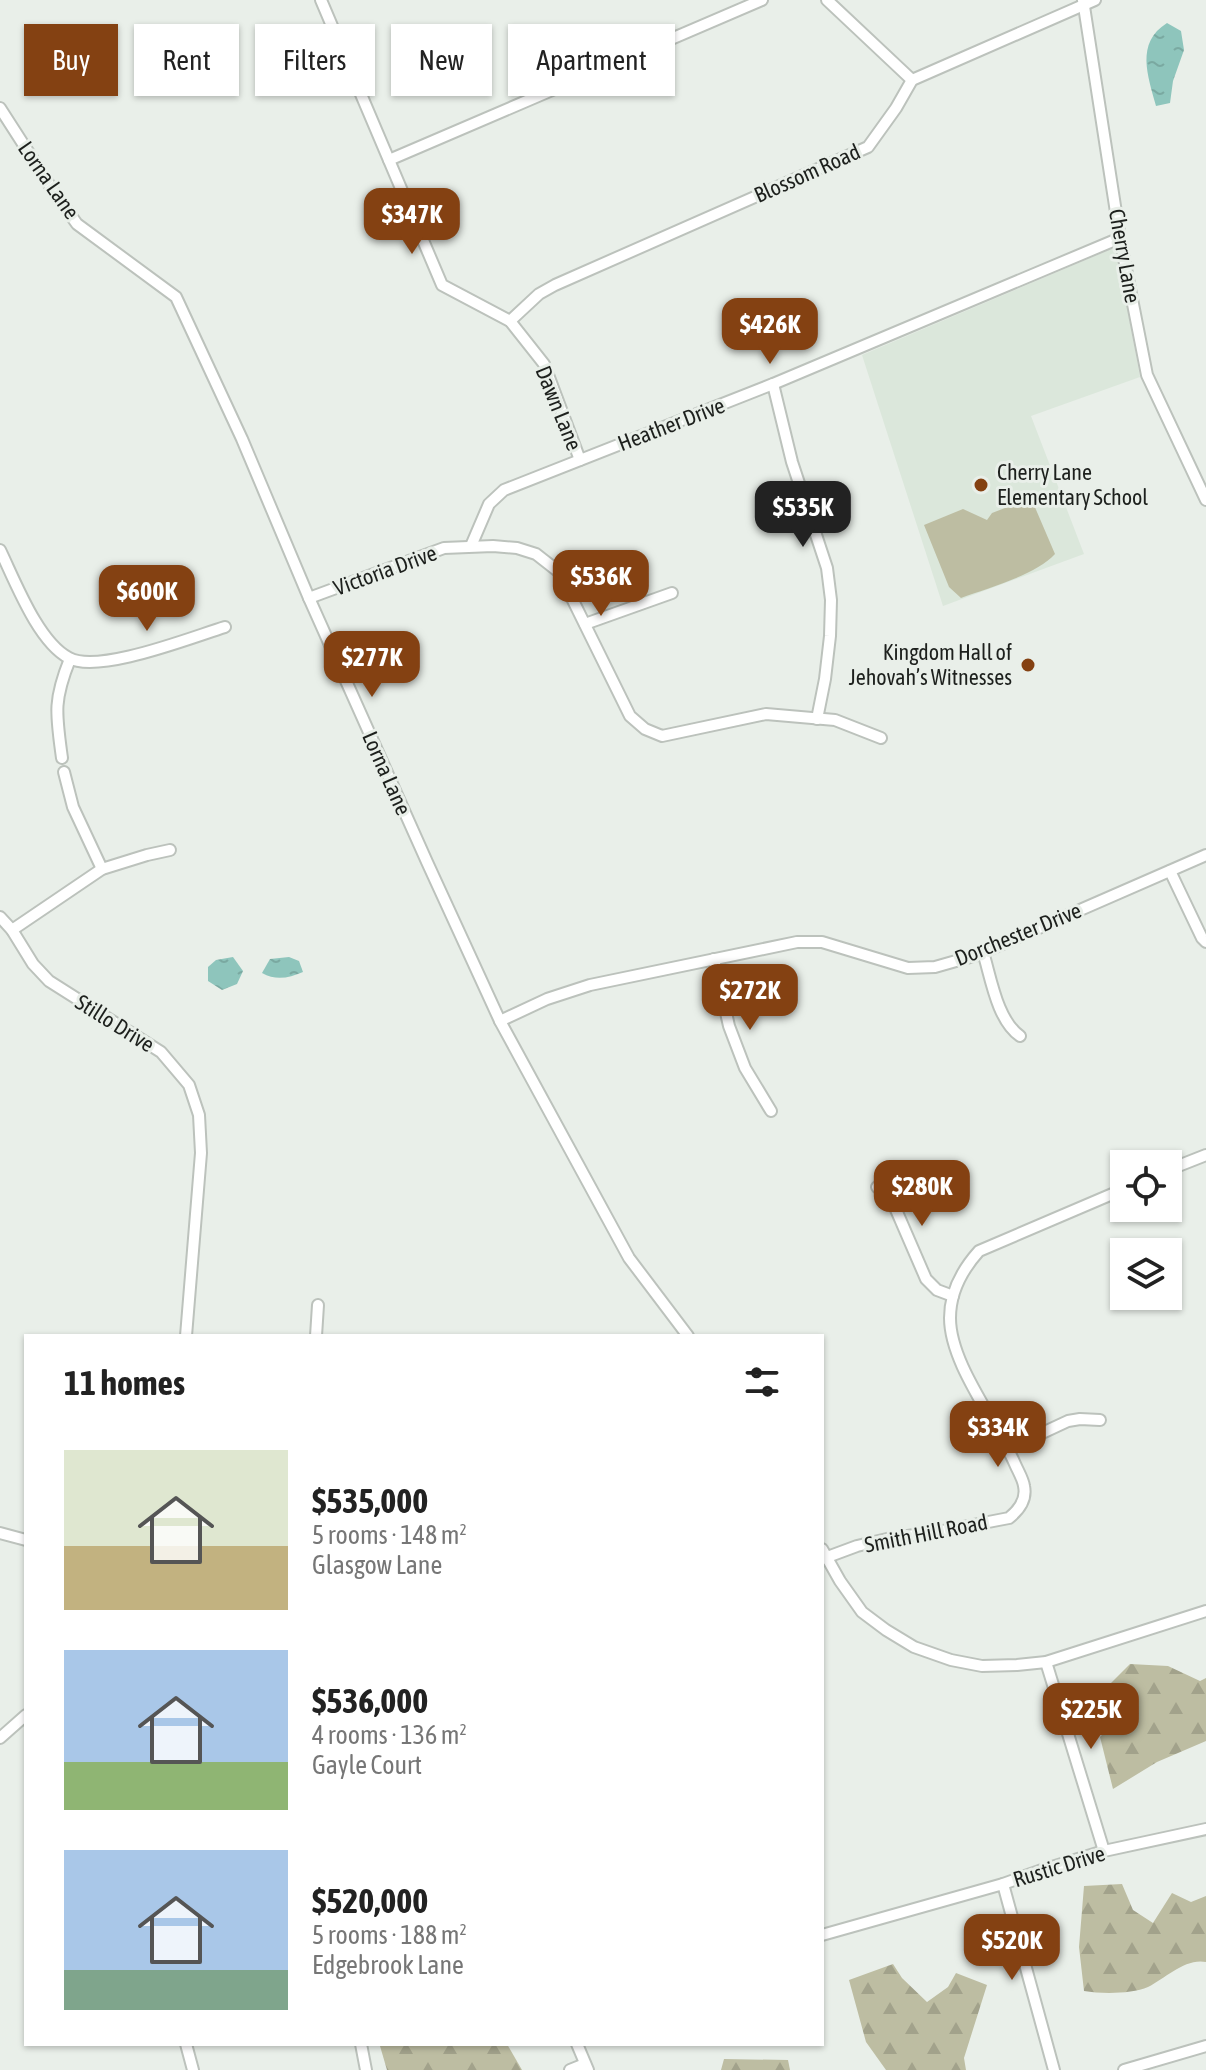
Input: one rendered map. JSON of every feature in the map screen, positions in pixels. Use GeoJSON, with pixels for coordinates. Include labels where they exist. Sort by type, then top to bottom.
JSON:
{"type":"FeatureCollection","features":[{"type":"Feature","properties":{"kind":"street","name":"Dawn Lane"},"geometry":{"type":"LineString","coordinates":[[321,0],[442,285],[510,321],[544,364],[580,460]]}},
{"type":"Feature","properties":{"kind":"street"},"geometry":{"type":"LineString","coordinates":[[389,160],[762,0]]}},
{"type":"Feature","properties":{"kind":"street"},"geometry":{"type":"LineString","coordinates":[[827,0],[912,80],[1084,2],[1095,0]]}},
{"type":"Feature","properties":{"kind":"street","name":"Cherry Lane"},"geometry":{"type":"LineString","coordinates":[[1084,2],[1120,238],[1147,375],[1206,500]]}},
{"type":"Feature","properties":{"kind":"street","name":"Blossom Road"},"geometry":{"type":"LineString","coordinates":[[510,321],[539,294],[555,285],[868,147],[912,80]]}},
{"type":"Feature","properties":{"kind":"street","name":"Lorna Lane"},"geometry":{"type":"LineString","coordinates":[[0,108],[77,224],[176,297],[500,1021],[629,1258],[686,1334]]}},
{"type":"Feature","properties":{"kind":"street","name":"Heather Drive"},"geometry":{"type":"LineString","coordinates":[[471,546],[489,504],[504,490],[773,384],[1120,238]]}},
{"type":"Feature","properties":{"kind":"street"},"geometry":{"type":"LineString","coordinates":[[773,384],[792,462],[827,568],[831,600],[830,636],[817,719]]}},
{"type":"Feature","properties":{"kind":"street","name":"Victoria Drive"},"geometry":{"type":"LineString","coordinates":[[309,598],[444,548],[517,548],[536,554],[559,572],[630,716],[645,729],[662,736],[766,714],[835,720],[881,738]]}},
{"type":"Feature","properties":{"kind":"street"},"geometry":{"type":"LineString","coordinates":[[0,550],[35,622],[70,659],[91,664],[116,660],[225,627]]}},
{"type":"Feature","properties":{"kind":"street"},"geometry":{"type":"LineString","coordinates":[[585,624],[672,593]]}},
{"type":"Feature","properties":{"kind":"street"},"geometry":{"type":"LineString","coordinates":[[62,758],[56,702],[70,659]]}},
{"type":"Feature","properties":{"kind":"street"},"geometry":{"type":"LineString","coordinates":[[64,772],[73,807],[102,869]]}},
{"type":"Feature","properties":{"kind":"street"},"geometry":{"type":"LineString","coordinates":[[12,930],[102,869],[170,850]]}},
{"type":"Feature","properties":{"kind":"street","name":"Dorchester Drive"},"geometry":{"type":"LineString","coordinates":[[500,1021],[547,999],[590,985],[797,942],[822,942],[908,968],[935,967],[983,952],[1206,855]]}},
{"type":"Feature","properties":{"kind":"street"},"geometry":{"type":"LineString","coordinates":[[1170,871],[1206,942]]}},
{"type":"Feature","properties":{"kind":"street","name":"Stillo Drive"},"geometry":{"type":"LineString","coordinates":[[0,917],[49,981],[161,1052],[189,1085],[199,1115],[201,1153],[186,1334]]}},
{"type":"Feature","properties":{"kind":"street"},"geometry":{"type":"LineString","coordinates":[[983,952],[1004,1019],[1011,1030],[1020,1036]]}},
{"type":"Feature","properties":{"kind":"street"},"geometry":{"type":"LineString","coordinates":[[714,959],[729,1026],[745,1068],[771,1111]]}},
{"type":"Feature","properties":{"kind":"street"},"geometry":{"type":"LineString","coordinates":[[1182,1164],[1206,1155]]}},
{"type":"Feature","properties":{"kind":"street"},"geometry":{"type":"LineString","coordinates":[[877,1187],[894,1205],[926,1279],[937,1290],[953,1296]]}},
{"type":"Feature","properties":{"kind":"street","name":"Smith Hill Road"},"geometry":{"type":"LineString","coordinates":[[824,1555],[887,1539],[1009,1518],[1018,1511],[1025,1487],[962,1364],[950,1318],[953,1296],[967,1265],[979,1251],[1110,1195]]}},
{"type":"Feature","properties":{"kind":"street"},"geometry":{"type":"LineString","coordinates":[[316,1334],[318,1305]]}},
{"type":"Feature","properties":{"kind":"street"},"geometry":{"type":"LineString","coordinates":[[1008,1449],[1068,1421],[1100,1420]]}},
{"type":"Feature","properties":{"kind":"street"},"geometry":{"type":"LineString","coordinates":[[0,1533],[24,1539]]}},
{"type":"Feature","properties":{"kind":"street"},"geometry":{"type":"LineString","coordinates":[[824,1557],[862,1612],[886,1630],[914,1647],[951,1660],[982,1666],[1046,1662],[1206,1611]]}},
{"type":"Feature","properties":{"kind":"street"},"geometry":{"type":"LineString","coordinates":[[1046,1662],[1104,1851]]}},
{"type":"Feature","properties":{"kind":"street"},"geometry":{"type":"LineString","coordinates":[[0,1738],[24,1717]]}},
{"type":"Feature","properties":{"kind":"street","name":"Rustic Drive"},"geometry":{"type":"LineString","coordinates":[[824,1934],[1003,1884],[1104,1851],[1206,1829]]}},
{"type":"Feature","properties":{"kind":"street"},"geometry":{"type":"LineString","coordinates":[[1003,1884],[1054,2070]]}},
{"type":"Feature","properties":{"kind":"street"},"geometry":{"type":"LineString","coordinates":[[187,2046],[193,2070]]}},
{"type":"Feature","properties":{"kind":"street"},"geometry":{"type":"LineString","coordinates":[[361,2046],[366,2070]]}},
{"type":"Feature","properties":{"kind":"street"},"geometry":{"type":"LineString","coordinates":[[570,2070],[587,2067],[578,2046]]}},
{"type":"Feature","properties":{"kind":"street"},"geometry":{"type":"LineString","coordinates":[[1124,2070],[1206,2046]]}},
{"type":"Feature","properties":{"kind":"shaded area","name":"Cherry Lane Elementary School"},"geometry":{"type":"Polygon","coordinates":[[[1116,247],[1140,377],[1031,416],[1084,554],[943,606],[862,355],[1116,247]]]}},
{"type":"Feature","properties":{"kind":"green space"},"geometry":{"type":"Polygon","coordinates":[[[1031,498],[1055,554],[1024,575],[961,598],[949,587],[924,525],[963,509],[987,520],[992,513],[1031,498]]]}},
{"type":"Feature","properties":{"kind":"green space"},"geometry":{"type":"Polygon","coordinates":[[[1130,1664],[1168,1666],[1200,1681],[1206,1678],[1206,1741],[1157,1762],[1113,1789],[1100,1737],[1125,1712],[1108,1686],[1130,1664]]]}},
{"type":"Feature","properties":{"kind":"green space"},"geometry":{"type":"Polygon","coordinates":[[[1122,1884],[1133,1910],[1153,1923],[1172,1893],[1191,1902],[1206,1896],[1206,1962],[1183,1966],[1148,1987],[1134,1991],[1084,1991],[1079,1947],[1084,1886],[1122,1884]]]}},
{"type":"Feature","properties":{"kind":"green space"},"geometry":{"type":"Polygon","coordinates":[[[893,1964],[902,1978],[927,2002],[948,1987],[956,1973],[987,1985],[964,2058],[966,2070],[886,2070],[866,2042],[849,1980],[893,1964]]]}},
{"type":"Feature","properties":{"kind":"green space"},"geometry":{"type":"Polygon","coordinates":[[[380,2046],[508,2046],[522,2070],[387,2070],[380,2046]]]}},
{"type":"Feature","properties":{"kind":"green space"},"geometry":{"type":"Polygon","coordinates":[[[724,2059],[788,2060],[790,2070],[721,2070],[724,2059]]]}},
{"type":"Feature","properties":{"kind":"water"},"geometry":{"type":"Polygon","coordinates":[[[1167,23],[1181,31],[1184,50],[1173,81],[1170,103],[1156,106],[1146,61],[1147,50],[1157,31],[1167,23]]]}},
{"type":"Feature","properties":{"kind":"water"},"geometry":{"type":"Polygon","coordinates":[[[233,957],[243,971],[237,984],[222,990],[208,981],[208,967],[216,960],[233,957]]]}},
{"type":"Feature","properties":{"kind":"water"},"geometry":{"type":"Polygon","coordinates":[[[289,957],[299,961],[303,972],[282,978],[262,973],[270,959],[289,957]]]}},
{"type":"Feature","properties":{"kind":"place","name":"Cherry Lane Elementary School"},"geometry":{"type":"Point","coordinates":[981,485]}},
{"type":"Feature","properties":{"kind":"place","name":"Kingdom Hall of Jehovah’s Witnesses"},"geometry":{"type":"Point","coordinates":[1028,665]}}]}
